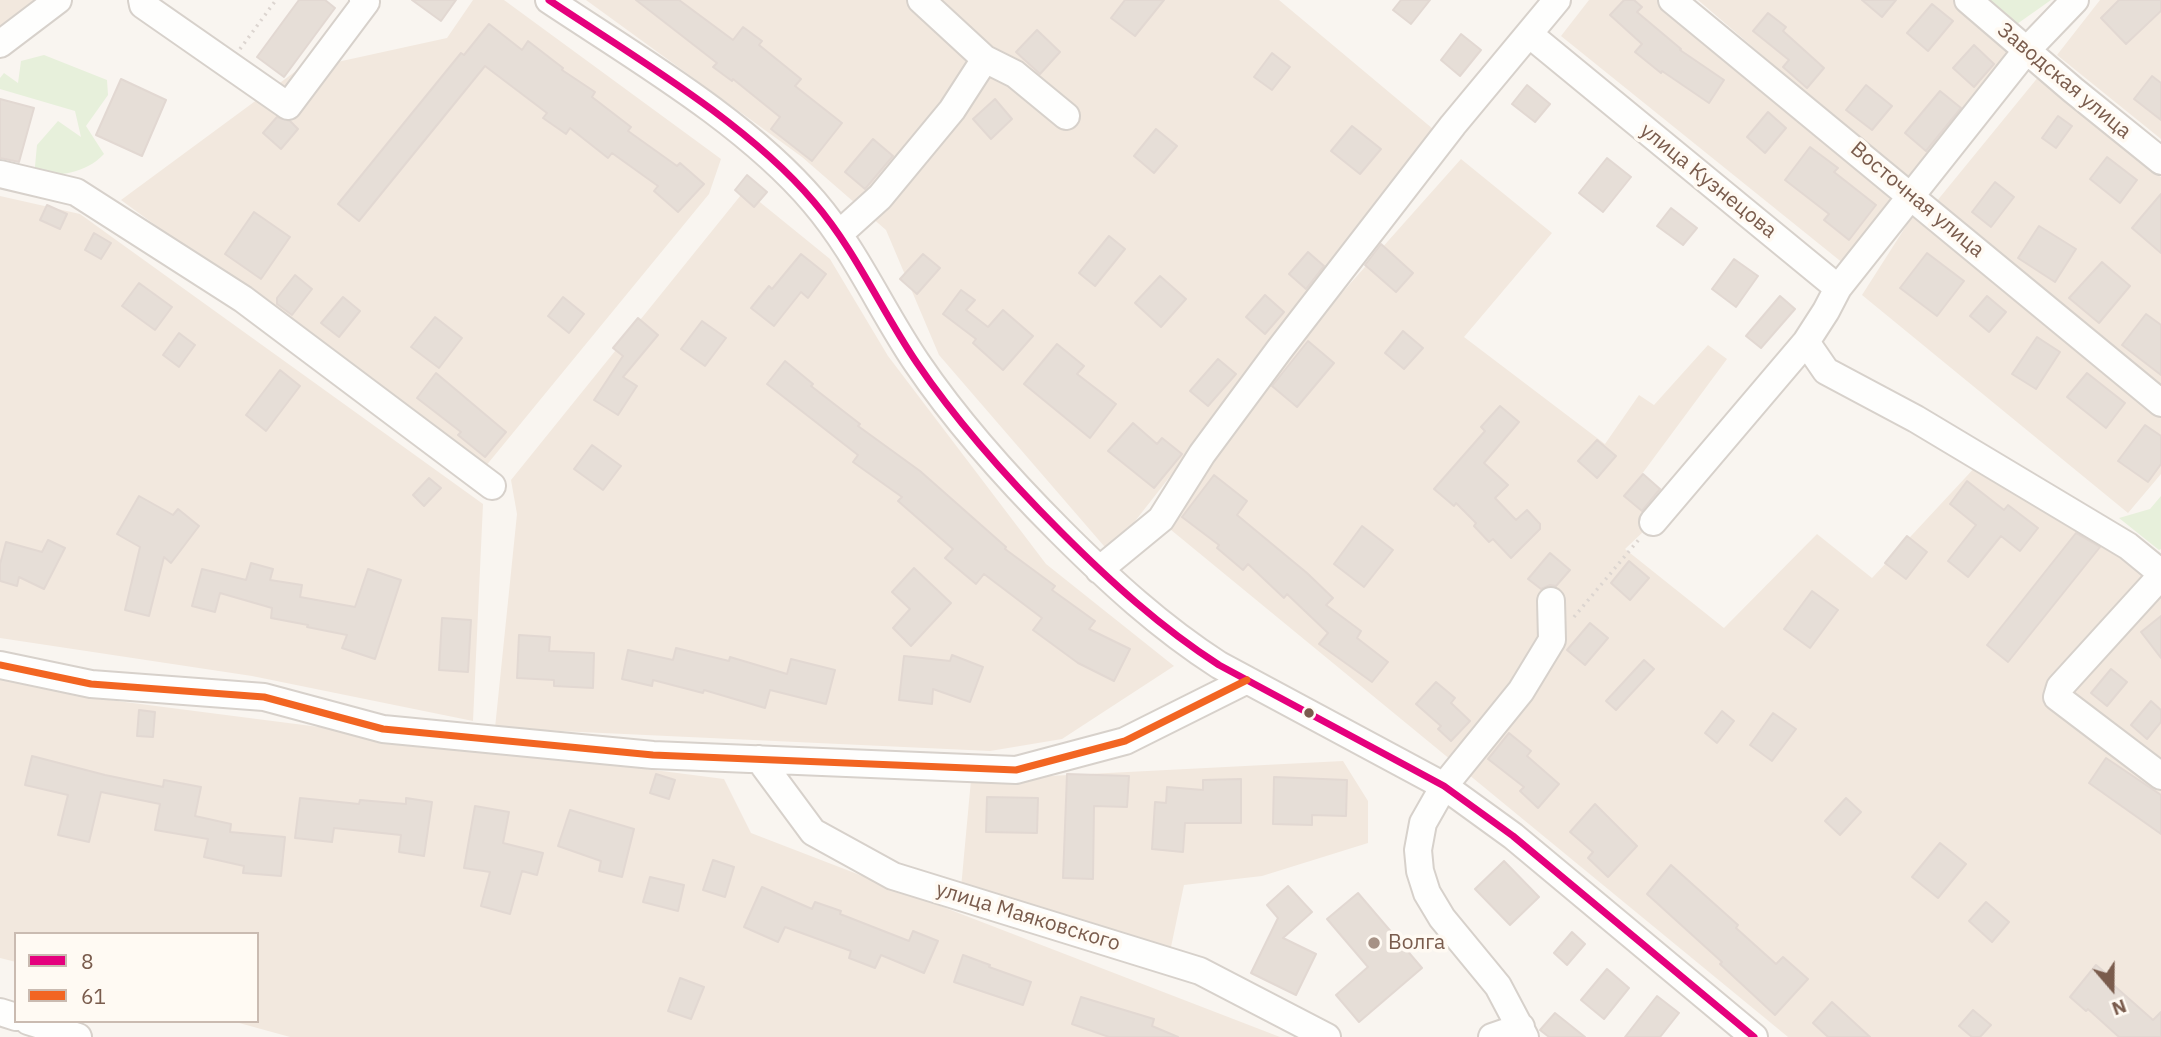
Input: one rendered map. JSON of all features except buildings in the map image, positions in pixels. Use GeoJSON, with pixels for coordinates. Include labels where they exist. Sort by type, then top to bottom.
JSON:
{"type":"FeatureCollection","features":[{"type":"Feature","properties":{"kind":"street"},"geometry":{"type":"LineString","coordinates":[[0,44],[58,0]]}},
{"type":"Feature","properties":{"kind":"street"},"geometry":{"type":"LineString","coordinates":[[142,0],[144,5],[288,106],[366,2],[363,0]]}},
{"type":"Feature","properties":{"kind":"street"},"geometry":{"type":"LineString","coordinates":[[549,0],[682,89],[782,168],[839,234],[914,359],[955,416],[1018,489],[1099,570],[1156,621],[1186,644],[1247,680],[1444,786],[1513,836],[1754,1037]]}},
{"type":"Feature","properties":{"kind":"street"},"geometry":{"type":"LineString","coordinates":[[921,0],[985,59],[1015,74],[1066,116]]}},
{"type":"Feature","properties":{"kind":"street"},"geometry":{"type":"LineString","coordinates":[[1099,570],[1161,519],[1202,454],[1279,350],[1453,125],[1557,0]]}},
{"type":"Feature","properties":{"kind":"street","name":"Восточная улица"},"geometry":{"type":"LineString","coordinates":[[1672,0],[2161,402]]}},
{"type":"Feature","properties":{"kind":"street","name":"Заводская улица"},"geometry":{"type":"LineString","coordinates":[[1968,0],[2161,161]]}},
{"type":"Feature","properties":{"kind":"street"},"geometry":{"type":"LineString","coordinates":[[1653,522],[1806,342],[1838,288],[1911,194],[2026,51],[2074,0]]}},
{"type":"Feature","properties":{"kind":"street","name":"улица Кузнецова"},"geometry":{"type":"LineString","coordinates":[[1529,34],[1838,288]]}},
{"type":"Feature","properties":{"kind":"street"},"geometry":{"type":"LineString","coordinates":[[839,234],[888,188],[952,110],[985,59]]}},
{"type":"Feature","properties":{"kind":"street"},"geometry":{"type":"LineString","coordinates":[[0,174],[76,192],[243,299],[492,486]]}},
{"type":"Feature","properties":{"kind":"street"},"geometry":{"type":"LineString","coordinates":[[1806,342],[1826,371],[1916,419],[2128,546],[2161,575],[2060,687],[2057,697],[2161,776]]}},
{"type":"Feature","properties":{"kind":"street"},"geometry":{"type":"LineString","coordinates":[[1492,1037],[1523,1032],[1498,986],[1442,918],[1427,893],[1420,871],[1418,850],[1423,823],[1444,786],[1521,691],[1552,639],[1551,601]]}},
{"type":"Feature","properties":{"kind":"street"},"geometry":{"type":"LineString","coordinates":[[0,665],[91,684],[264,697],[383,729],[653,755],[1016,770],[1125,741],[1247,680]]}},
{"type":"Feature","properties":{"kind":"street","name":"улица Маяковского"},"geometry":{"type":"LineString","coordinates":[[759,760],[813,832],[893,876],[1200,971],[1327,1037]]}},
{"type":"Feature","properties":{"kind":"street"},"geometry":{"type":"LineString","coordinates":[[34,1023],[78,1037]]}},
{"type":"Feature","properties":{"kind":"path"},"geometry":{"type":"LineString","coordinates":[[235,55],[276,0]]}},
{"type":"Feature","properties":{"kind":"path"},"geometry":{"type":"LineString","coordinates":[[1552,639],[1653,522]]}},
{"type":"Feature","properties":{"kind":"shaded area"},"geometry":{"type":"Polygon","coordinates":[[[0,0],[39,0],[0,29],[0,0]]]}},
{"type":"Feature","properties":{"kind":"shaded area"},"geometry":{"type":"Polygon","coordinates":[[[473,0],[504,0],[721,159],[709,194],[485,467],[121,200],[296,71],[447,38],[473,0]]]}},
{"type":"Feature","properties":{"kind":"shaded area"},"geometry":{"type":"Polygon","coordinates":[[[586,0],[1279,0],[1439,134],[1110,553],[939,355],[886,230],[802,157],[586,0]]]}},
{"type":"Feature","properties":{"kind":"shaded area"},"geometry":{"type":"Polygon","coordinates":[[[1589,0],[1664,0],[1899,198],[1849,268],[1561,36],[1589,0]]]}},
{"type":"Feature","properties":{"kind":"shaded area"},"geometry":{"type":"Polygon","coordinates":[[[1698,0],[1955,0],[2015,50],[1911,183],[1698,0]]]}},
{"type":"Feature","properties":{"kind":"shaded area"},"geometry":{"type":"Polygon","coordinates":[[[2100,0],[2161,0],[2161,139],[2057,55],[2100,0]]]}},
{"type":"Feature","properties":{"kind":"shaded area"},"geometry":{"type":"Polygon","coordinates":[[[2039,76],[2161,177],[2161,393],[1932,207],[2039,76]]]}},
{"type":"Feature","properties":{"kind":"shaded area"},"geometry":{"type":"Polygon","coordinates":[[[1461,159],[1552,233],[1464,337],[1605,444],[1639,395],[1654,405],[1708,345],[1727,359],[1633,486],[1663,513],[1625,549],[1724,628],[1817,534],[1872,578],[1978,464],[2135,564],[2161,555],[2161,1037],[1788,1037],[1165,525],[1292,349],[1461,159]]]}},
{"type":"Feature","properties":{"kind":"shaded area"},"geometry":{"type":"Polygon","coordinates":[[[745,190],[830,259],[888,356],[1046,564],[1174,666],[1062,739],[990,751],[495,728],[517,514],[511,480],[745,190]]]}},
{"type":"Feature","properties":{"kind":"shaded area"},"geometry":{"type":"Polygon","coordinates":[[[0,196],[80,214],[483,504],[473,721],[252,676],[0,638],[0,196]]]}},
{"type":"Feature","properties":{"kind":"shaded area"},"geometry":{"type":"Polygon","coordinates":[[[1915,212],[2161,417],[2161,474],[2128,513],[1862,295],[1915,212]]]}},
{"type":"Feature","properties":{"kind":"shaded area"},"geometry":{"type":"Polygon","coordinates":[[[0,678],[78,696],[724,779],[751,833],[1280,1037],[290,1037],[239,1023],[259,1023],[259,932],[14,932],[14,962],[0,958],[0,678]]]}},
{"type":"Feature","properties":{"kind":"shaded area"},"geometry":{"type":"Polygon","coordinates":[[[1343,761],[1368,801],[1368,843],[1262,876],[1184,885],[1171,947],[961,888],[971,780],[1343,761]]]}},
{"type":"Feature","properties":{"kind":"green space"},"geometry":{"type":"Polygon","coordinates":[[[1989,0],[2051,0],[2017,24],[1989,0]]]}},
{"type":"Feature","properties":{"kind":"green space"},"geometry":{"type":"Polygon","coordinates":[[[44,55],[107,80],[108,95],[86,126],[104,154],[80,170],[34,177],[37,145],[58,121],[81,137],[75,111],[0,89],[0,78],[4,73],[18,83],[21,61],[44,55]]]}},
{"type":"Feature","properties":{"kind":"green space"},"geometry":{"type":"Polygon","coordinates":[[[2161,496],[2159,550],[2119,518],[2150,509],[2161,496]]]}},
{"type":"Feature","properties":{"kind":"transit line","name":"8"},"geometry":{"type":"LineString","coordinates":[[549,0],[689,93],[723,118],[787,173],[814,202],[843,240],[917,363],[967,430],[1041,512],[1136,603],[1219,665],[1444,786],[1513,836],[1754,1037]]}},
{"type":"Feature","properties":{"kind":"transit line","name":"61"},"geometry":{"type":"LineString","coordinates":[[0,665],[91,684],[264,697],[383,729],[653,755],[1016,770],[1125,741],[1247,680]]}},
{"type":"Feature","properties":{"kind":"place","name":"Волга"},"geometry":{"type":"Point","coordinates":[1374,943]}}]}
